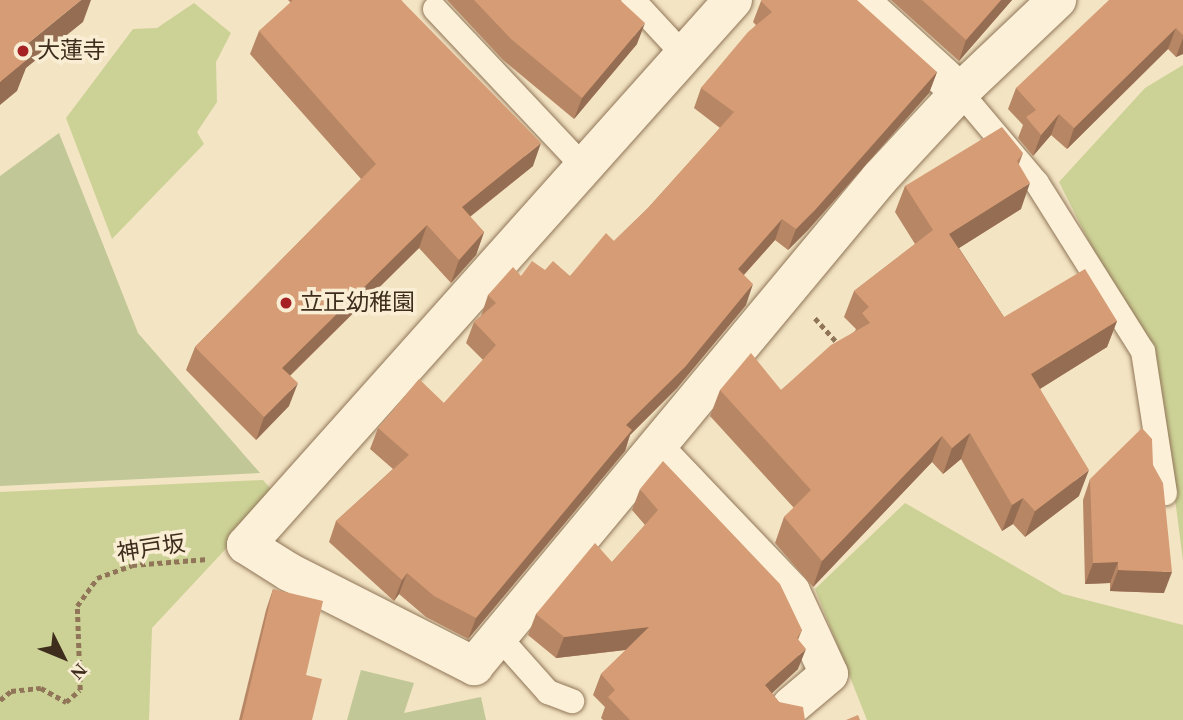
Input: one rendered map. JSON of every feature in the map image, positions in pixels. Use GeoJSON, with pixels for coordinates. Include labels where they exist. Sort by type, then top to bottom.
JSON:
{"type":"FeatureCollection","features":[{"type":"Feature","properties":{"kind":"street"},"geometry":{"type":"LineString","coordinates":[[733,0],[247,545],[289,572],[474,666],[880,178],[960,92],[1057,0]]}},
{"type":"Feature","properties":{"kind":"street"},"geometry":{"type":"LineString","coordinates":[[859,0],[960,92]]}},
{"type":"Feature","properties":{"kind":"street"},"geometry":{"type":"LineString","coordinates":[[656,450],[791,592],[829,674],[790,706]]}},
{"type":"Feature","properties":{"kind":"lane"},"geometry":{"type":"LineString","coordinates":[[633,0],[684,55]]}},
{"type":"Feature","properties":{"kind":"lane"},"geometry":{"type":"LineString","coordinates":[[435,9],[584,166]]}},
{"type":"Feature","properties":{"kind":"lane"},"geometry":{"type":"LineString","coordinates":[[960,92],[1037,183],[1143,351],[1166,493]]}},
{"type":"Feature","properties":{"kind":"lane"},"geometry":{"type":"LineString","coordinates":[[499,637],[548,692],[572,701]]}},
{"type":"Feature","properties":{"kind":"path"},"geometry":{"type":"LineString","coordinates":[[790,289],[843,350]]}},
{"type":"Feature","properties":{"kind":"path","name":"神戸坂"},"geometry":{"type":"LineString","coordinates":[[0,701],[11,691],[41,688],[66,702],[80,690],[77,606],[97,578],[132,565],[184,558],[232,560],[247,545]]}},
{"type":"Feature","properties":{"kind":"green space"},"geometry":{"type":"Polygon","coordinates":[[[194,3],[231,33],[216,62],[217,102],[197,132],[204,144],[112,239],[66,118],[133,29],[157,28],[194,3]]]}},
{"type":"Feature","properties":{"kind":"green space"},"geometry":{"type":"Polygon","coordinates":[[[1183,65],[1183,561],[1160,382],[1059,182],[1145,88],[1183,65]]]}},
{"type":"Feature","properties":{"kind":"green space"},"geometry":{"type":"Polygon","coordinates":[[[59,133],[138,333],[260,473],[0,486],[0,176],[59,133]]]}},
{"type":"Feature","properties":{"kind":"green space"},"geometry":{"type":"Polygon","coordinates":[[[263,480],[276,495],[152,628],[149,720],[0,720],[0,492],[263,480]]]}},
{"type":"Feature","properties":{"kind":"green space"},"geometry":{"type":"Polygon","coordinates":[[[905,503],[1063,594],[1183,625],[1183,720],[867,720],[815,589],[905,503]]]}},
{"type":"Feature","properties":{"kind":"green space"},"geometry":{"type":"Polygon","coordinates":[[[361,670],[414,683],[404,713],[481,697],[486,720],[347,720],[361,670]]]}},
{"type":"Feature","properties":{"kind":"building","name":"大蓮寺"},"geometry":{"type":"Polygon","coordinates":[[[0,0],[81,0],[21,49],[29,58],[0,82],[0,0]]]}},
{"type":"Feature","properties":{"kind":"building"},"geometry":{"type":"Polygon","coordinates":[[[293,0],[401,0],[541,143],[462,207],[484,232],[459,260],[427,225],[282,368],[298,383],[264,417],[195,347],[376,164],[259,31],[293,0]]]}},
{"type":"Feature","properties":{"kind":"building"},"geometry":{"type":"Polygon","coordinates":[[[474,0],[620,0],[645,23],[582,98],[511,39],[474,0]]]}},
{"type":"Feature","properties":{"kind":"building"},"geometry":{"type":"Polygon","coordinates":[[[761,0],[857,0],[937,72],[796,229],[782,219],[738,269],[753,284],[685,367],[626,425],[632,430],[476,618],[434,596],[407,573],[402,580],[336,521],[409,455],[378,428],[419,379],[444,403],[496,345],[474,322],[496,303],[488,295],[513,267],[521,276],[532,261],[545,270],[553,261],[570,276],[606,233],[614,241],[648,208],[734,112],[701,88],[748,32],[772,12],[761,0]]]}},
{"type":"Feature","properties":{"kind":"building"},"geometry":{"type":"Polygon","coordinates":[[[922,0],[1001,0],[966,40],[922,0]]]}},
{"type":"Feature","properties":{"kind":"building"},"geometry":{"type":"Polygon","coordinates":[[[1109,0],[1183,0],[1183,35],[1176,28],[1074,128],[1059,114],[1041,135],[1026,117],[1036,110],[1016,88],[1109,0]]]}},
{"type":"Feature","properties":{"kind":"building"},"geometry":{"type":"Polygon","coordinates":[[[1002,127],[1023,153],[1017,161],[1030,183],[949,234],[1004,317],[1085,269],[1117,321],[1031,374],[1089,470],[1035,511],[1023,498],[1012,505],[970,433],[952,448],[942,436],[822,561],[784,517],[811,490],[720,390],[751,353],[781,390],[831,345],[870,323],[862,313],[869,307],[854,291],[933,230],[905,186],[1002,127]]]}},
{"type":"Feature","properties":{"kind":"building"},"geometry":{"type":"Polygon","coordinates":[[[1142,428],[1152,439],[1153,465],[1163,483],[1172,572],[1118,570],[1118,562],[1093,563],[1090,479],[1142,428]]]}},
{"type":"Feature","properties":{"kind":"building"},"geometry":{"type":"Polygon","coordinates":[[[663,461],[780,584],[802,630],[797,638],[806,649],[765,685],[779,702],[803,707],[805,720],[630,720],[608,697],[615,690],[601,674],[649,627],[564,637],[536,614],[595,543],[612,562],[658,510],[640,489],[663,461]]]}},
{"type":"Feature","properties":{"kind":"building"},"geometry":{"type":"Polygon","coordinates":[[[273,589],[323,601],[306,675],[322,679],[312,720],[242,720],[273,589]]]}},
{"type":"Feature","properties":{"kind":"building"},"geometry":{"type":"Polygon","coordinates":[[[858,715],[860,720],[846,720],[858,715]]]}},
{"type":"Feature","properties":{"kind":"place","name":"大蓮寺"},"geometry":{"type":"Point","coordinates":[23,51]}},
{"type":"Feature","properties":{"kind":"place","name":"立正幼稚園"},"geometry":{"type":"Point","coordinates":[286,303]}}]}
